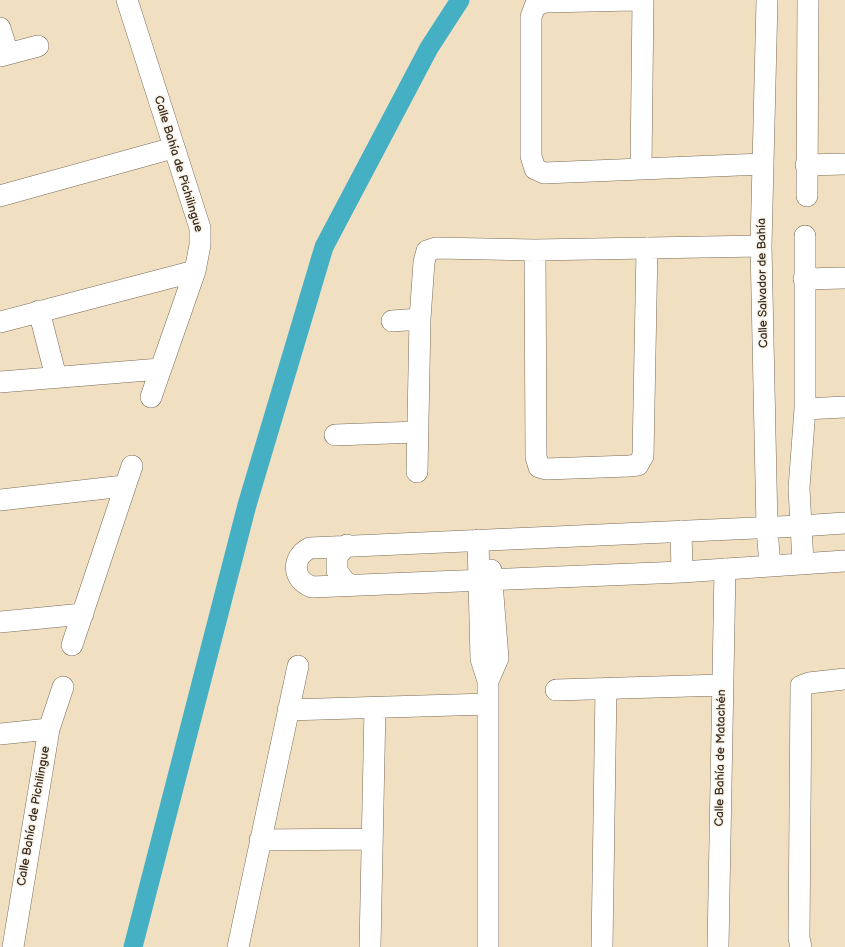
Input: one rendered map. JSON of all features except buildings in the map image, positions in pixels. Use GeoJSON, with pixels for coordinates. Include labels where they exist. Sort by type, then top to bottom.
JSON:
{"type":"FeatureCollection","features":[{"type":"Feature","properties":{"kind":"street","name":"Calle Bahía de Pichilingue"},"geometry":{"type":"LineString","coordinates":[[127,0],[173,148],[200,228],[200,245],[194,272],[151,397]]}},
{"type":"Feature","properties":{"kind":"street"},"geometry":{"type":"LineString","coordinates":[[634,0],[545,2],[535,6],[531,17],[531,156],[535,169],[544,173],[763,164]]}},
{"type":"Feature","properties":{"kind":"street"},"geometry":{"type":"LineString","coordinates":[[641,168],[642,0]]}},
{"type":"Feature","properties":{"kind":"street","name":"Calle Salvador de Bahía"},"geometry":{"type":"LineString","coordinates":[[767,0],[761,246],[770,566]]}},
{"type":"Feature","properties":{"kind":"street"},"geometry":{"type":"LineString","coordinates":[[807,196],[808,0]]}},
{"type":"Feature","properties":{"kind":"street"},"geometry":{"type":"LineString","coordinates":[[0,28],[4,55],[38,46]]}},
{"type":"Feature","properties":{"kind":"street"},"geometry":{"type":"LineString","coordinates":[[0,196],[173,148]]}},
{"type":"Feature","properties":{"kind":"street"},"geometry":{"type":"LineString","coordinates":[[806,165],[845,164]]}},
{"type":"Feature","properties":{"kind":"street"},"geometry":{"type":"LineString","coordinates":[[803,563],[798,488],[805,409],[805,236]]}},
{"type":"Feature","properties":{"kind":"street"},"geometry":{"type":"LineString","coordinates":[[418,472],[420,319],[424,262],[427,251],[436,248],[535,250],[761,246]]}},
{"type":"Feature","properties":{"kind":"street"},"geometry":{"type":"LineString","coordinates":[[535,250],[536,457],[539,467],[546,469],[629,466],[638,464],[642,456],[647,248]]}},
{"type":"Feature","properties":{"kind":"street"},"geometry":{"type":"LineString","coordinates":[[0,322],[194,272]]}},
{"type":"Feature","properties":{"kind":"street"},"geometry":{"type":"LineString","coordinates":[[804,279],[845,278]]}},
{"type":"Feature","properties":{"kind":"street"},"geometry":{"type":"LineString","coordinates":[[39,311],[56,378]]}},
{"type":"Feature","properties":{"kind":"street"},"geometry":{"type":"LineString","coordinates":[[392,321],[420,319]]}},
{"type":"Feature","properties":{"kind":"street"},"geometry":{"type":"LineString","coordinates":[[0,382],[160,369]]}},
{"type":"Feature","properties":{"kind":"street"},"geometry":{"type":"LineString","coordinates":[[805,409],[845,406]]}},
{"type":"Feature","properties":{"kind":"street"},"geometry":{"type":"LineString","coordinates":[[336,435],[418,432]]}},
{"type":"Feature","properties":{"kind":"street"},"geometry":{"type":"LineString","coordinates":[[72,645],[124,486],[132,466]]}},
{"type":"Feature","properties":{"kind":"street"},"geometry":{"type":"LineString","coordinates":[[0,500],[124,486]]}},
{"type":"Feature","properties":{"kind":"street"},"geometry":{"type":"LineString","coordinates":[[845,523],[681,532],[347,545],[310,548],[300,555],[296,567],[302,582],[312,586],[682,572],[845,561]]}},
{"type":"Feature","properties":{"kind":"street"},"geometry":{"type":"LineString","coordinates":[[681,532],[682,572]]}},
{"type":"Feature","properties":{"kind":"street"},"geometry":{"type":"LineString","coordinates":[[484,540],[485,580],[498,658],[488,682],[488,947]]}},
{"type":"Feature","properties":{"kind":"street"},"geometry":{"type":"LineString","coordinates":[[347,545],[337,556],[337,571],[346,583],[353,585]]}},
{"type":"Feature","properties":{"kind":"street","name":"Calle Bahía de Matachén"},"geometry":{"type":"LineString","coordinates":[[718,947],[725,569]]}},
{"type":"Feature","properties":{"kind":"street"},"geometry":{"type":"LineString","coordinates":[[0,622],[83,614]]}},
{"type":"Feature","properties":{"kind":"street"},"geometry":{"type":"LineString","coordinates":[[238,947],[298,666]]}},
{"type":"Feature","properties":{"kind":"street"},"geometry":{"type":"LineString","coordinates":[[801,947],[799,938],[801,686],[809,683],[845,679]]}},
{"type":"Feature","properties":{"kind":"street"},"geometry":{"type":"LineString","coordinates":[[556,690],[722,685]]}},
{"type":"Feature","properties":{"kind":"street","name":"Calle Bahía de Pichilingue"},"geometry":{"type":"LineString","coordinates":[[12,947],[8,920],[49,729],[63,687]]}},
{"type":"Feature","properties":{"kind":"street"},"geometry":{"type":"LineString","coordinates":[[602,947],[606,688]]}},
{"type":"Feature","properties":{"kind":"street"},"geometry":{"type":"LineString","coordinates":[[288,710],[488,704]]}},
{"type":"Feature","properties":{"kind":"street"},"geometry":{"type":"LineString","coordinates":[[370,947],[375,708]]}},
{"type":"Feature","properties":{"kind":"street"},"geometry":{"type":"LineString","coordinates":[[0,734],[49,729]]}},
{"type":"Feature","properties":{"kind":"street"},"geometry":{"type":"LineString","coordinates":[[260,840],[372,839]]}},
{"type":"Feature","properties":{"kind":"waterway"},"geometry":{"type":"LineString","coordinates":[[133,947],[247,505],[324,247],[429,48],[460,0]]}}]}
